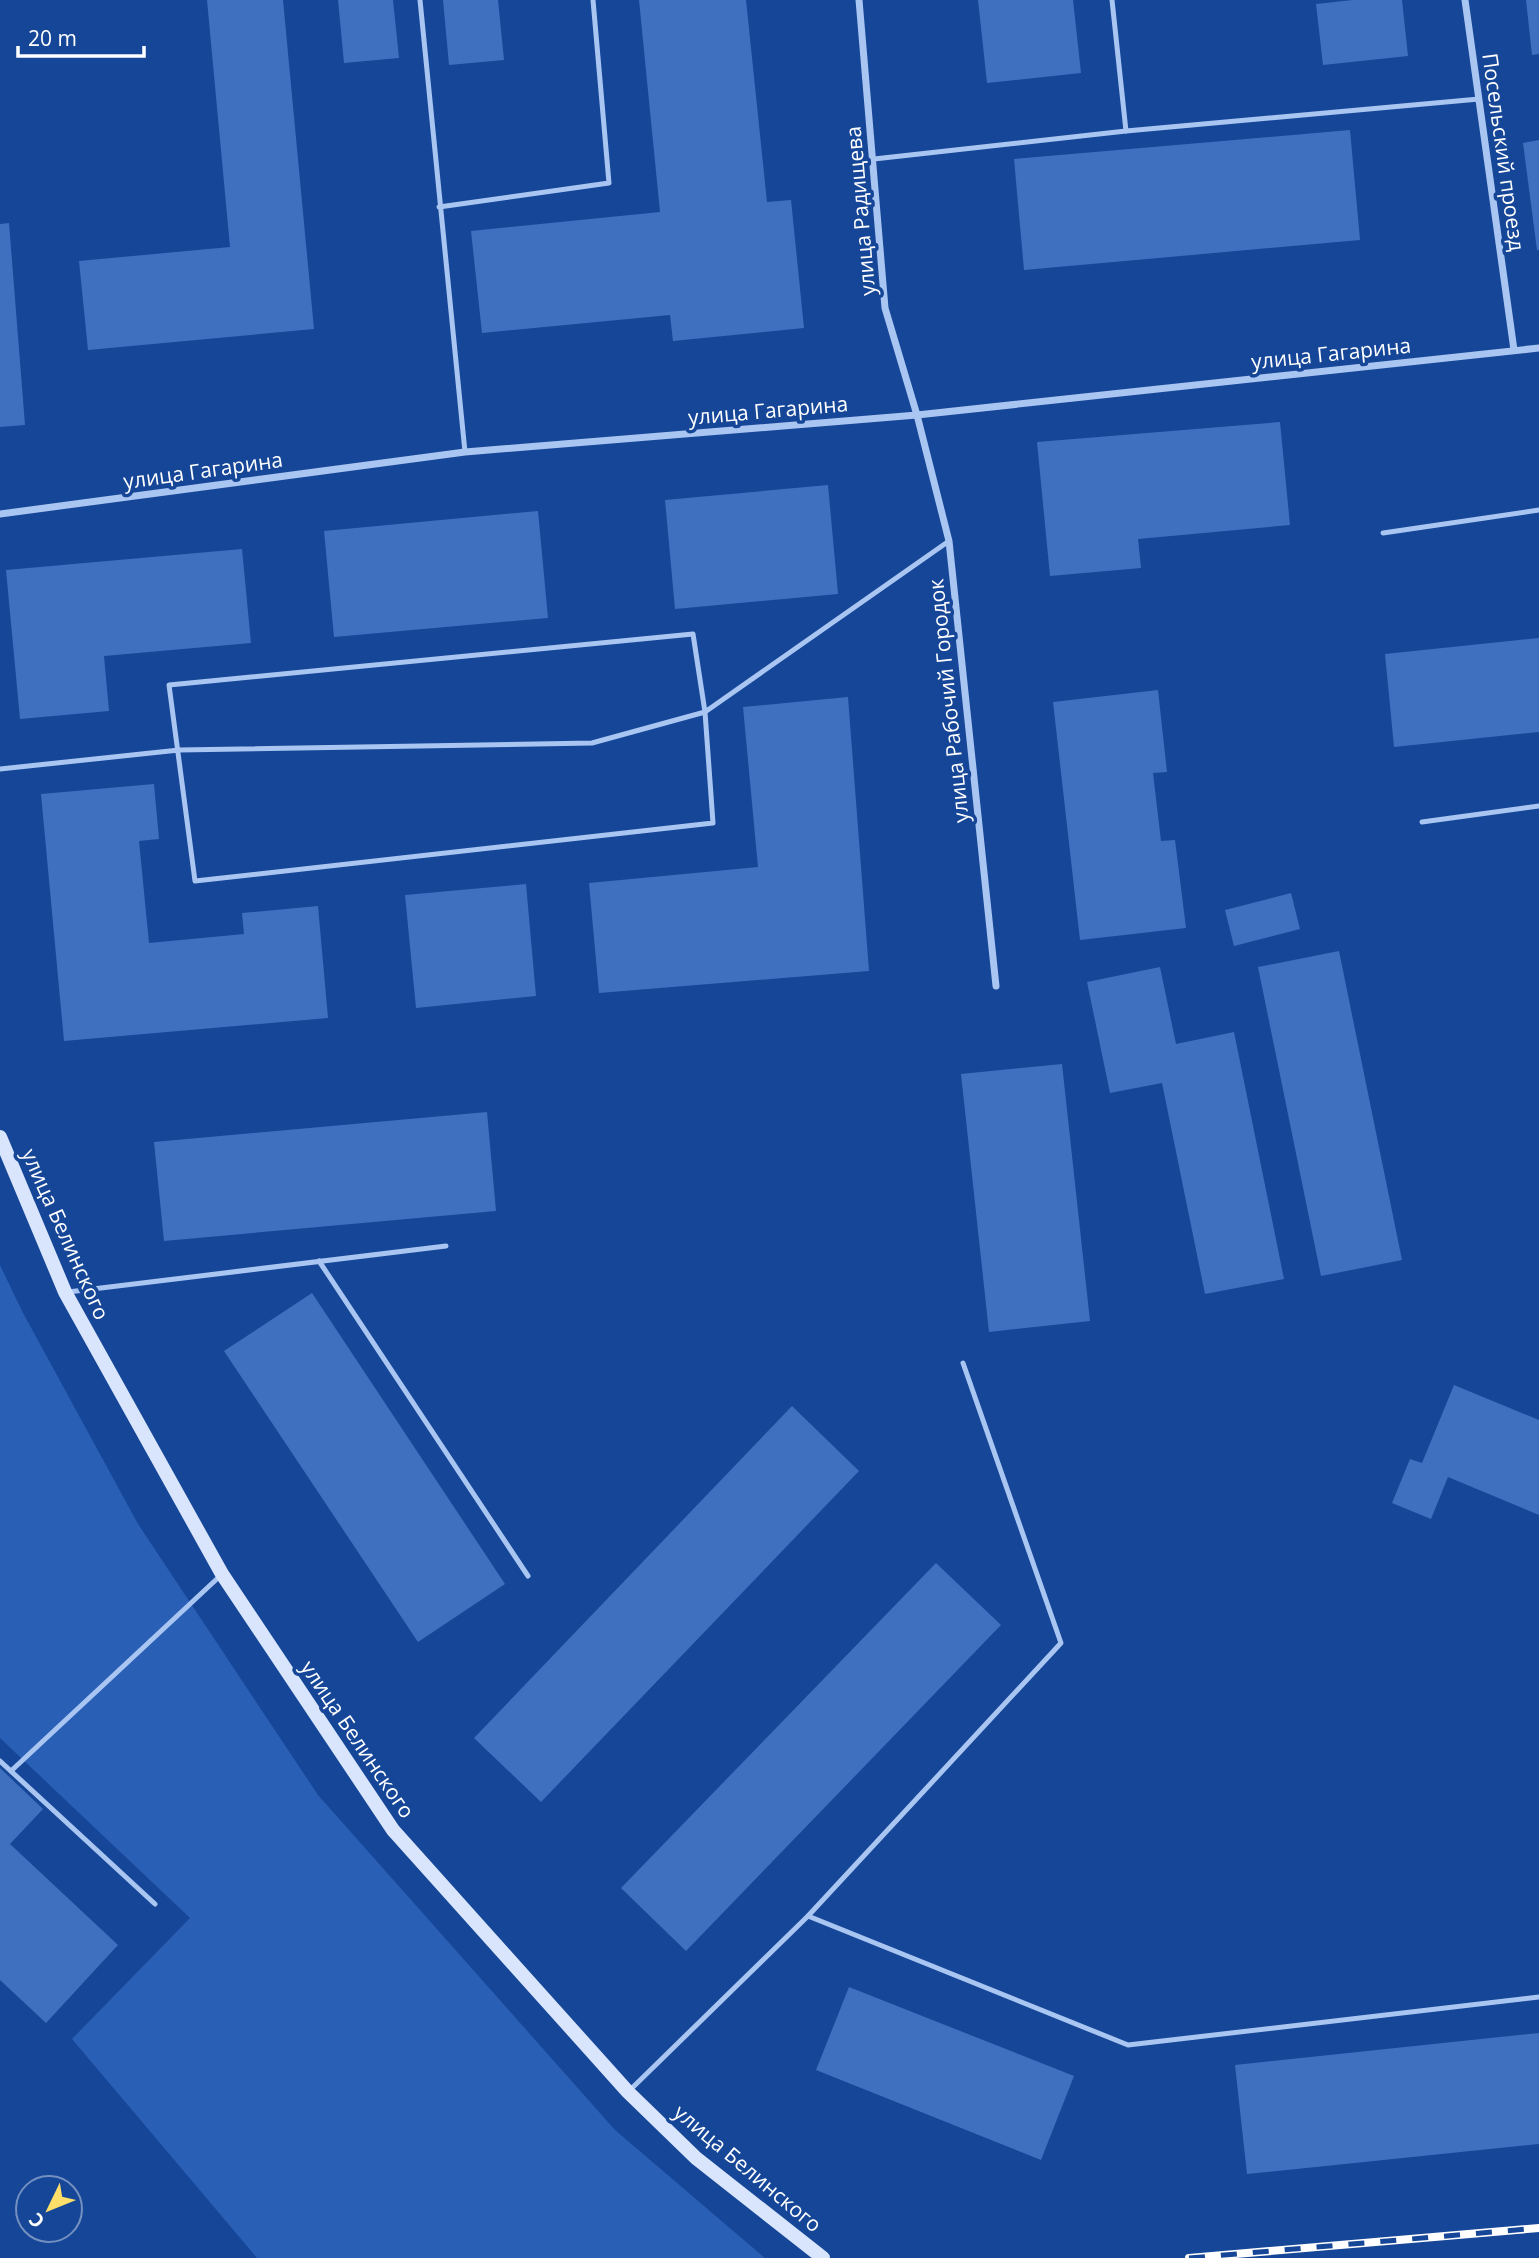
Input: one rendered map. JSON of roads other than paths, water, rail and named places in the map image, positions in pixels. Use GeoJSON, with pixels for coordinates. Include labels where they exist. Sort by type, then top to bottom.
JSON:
{"type":"FeatureCollection","features":[{"type":"Feature","properties":{"kind":"street","name":"улица Радищева"},"geometry":{"type":"LineString","coordinates":[[859,0],[885,308],[916,415]]}},
{"type":"Feature","properties":{"kind":"street","name":"Посельский проезд"},"geometry":{"type":"LineString","coordinates":[[1465,0],[1514,351]]}},
{"type":"Feature","properties":{"kind":"street","name":"улица Гагарина"},"geometry":{"type":"LineString","coordinates":[[0,514],[465,453],[916,415],[1539,348]]}},
{"type":"Feature","properties":{"kind":"street","name":"улица Рабочий Городок"},"geometry":{"type":"LineString","coordinates":[[916,415],[949,541],[996,986]]}},
{"type":"Feature","properties":{"kind":"street","name":"улица Белинского"},"geometry":{"type":"LineString","coordinates":[[0,1138],[65,1292],[222,1574],[393,1830],[628,2092],[696,2158],[823,2258]]}},
{"type":"Feature","properties":{"kind":"lane"},"geometry":{"type":"LineString","coordinates":[[420,0],[465,453]]}},
{"type":"Feature","properties":{"kind":"lane"},"geometry":{"type":"LineString","coordinates":[[439,207],[609,183],[593,0]]}},
{"type":"Feature","properties":{"kind":"lane"},"geometry":{"type":"LineString","coordinates":[[1112,0],[1126,131]]}},
{"type":"Feature","properties":{"kind":"lane"},"geometry":{"type":"LineString","coordinates":[[874,159],[1126,131],[1479,99]]}},
{"type":"Feature","properties":{"kind":"lane"},"geometry":{"type":"LineString","coordinates":[[1383,533],[1539,510]]}},
{"type":"Feature","properties":{"kind":"lane"},"geometry":{"type":"LineString","coordinates":[[0,769],[179,750],[592,743],[705,712],[949,541]]}},
{"type":"Feature","properties":{"kind":"lane"},"geometry":{"type":"LineString","coordinates":[[693,634],[705,712],[713,823],[195,881],[169,685],[693,634]]}},
{"type":"Feature","properties":{"kind":"lane"},"geometry":{"type":"LineString","coordinates":[[1422,821],[1539,806]]}},
{"type":"Feature","properties":{"kind":"lane"},"geometry":{"type":"LineString","coordinates":[[65,1292],[446,1246]]}},
{"type":"Feature","properties":{"kind":"lane"},"geometry":{"type":"LineString","coordinates":[[319,1261],[528,1576]]}},
{"type":"Feature","properties":{"kind":"lane"},"geometry":{"type":"LineString","coordinates":[[628,2092],[808,1916],[1060,1643],[963,1363]]}},
{"type":"Feature","properties":{"kind":"lane"},"geometry":{"type":"LineString","coordinates":[[11,1771],[222,1574]]}},
{"type":"Feature","properties":{"kind":"lane"},"geometry":{"type":"LineString","coordinates":[[0,1761],[155,1904]]}},
{"type":"Feature","properties":{"kind":"lane"},"geometry":{"type":"LineString","coordinates":[[808,1916],[1128,2045],[1539,1997]]}},
{"type":"Feature","properties":{"kind":"railway"},"geometry":{"type":"LineString","coordinates":[[1189,2258],[1539,2228]]}}]}
